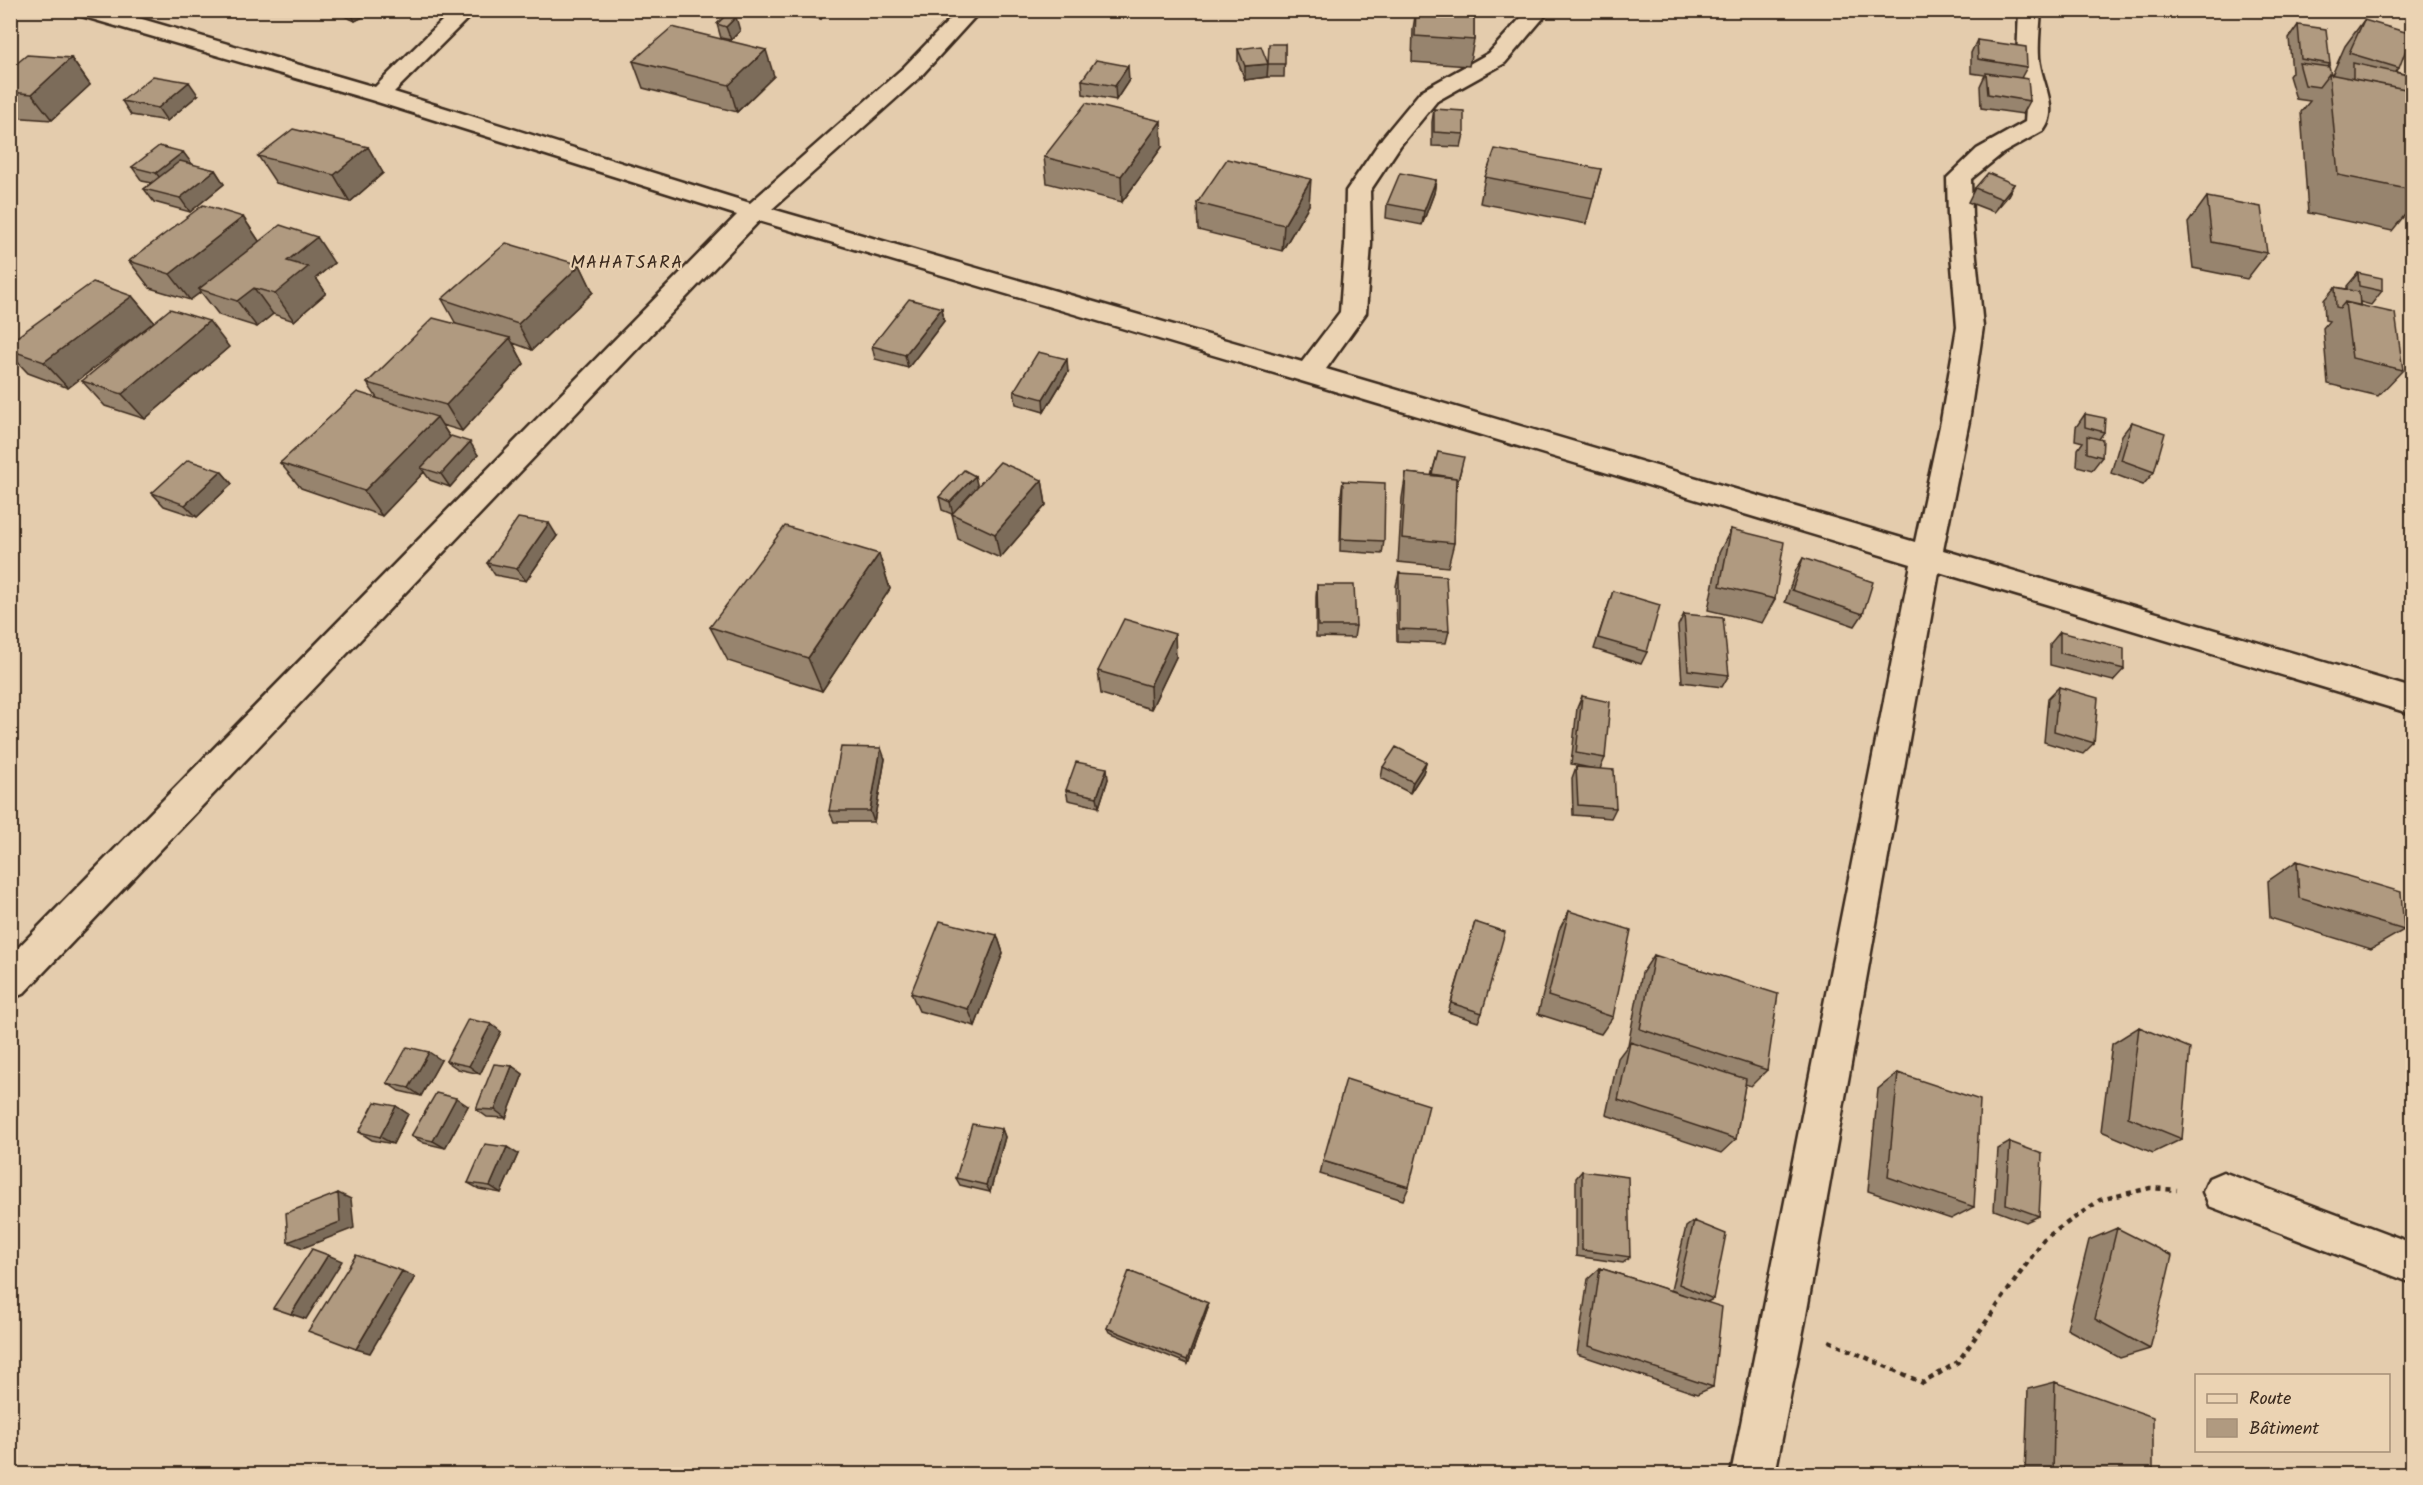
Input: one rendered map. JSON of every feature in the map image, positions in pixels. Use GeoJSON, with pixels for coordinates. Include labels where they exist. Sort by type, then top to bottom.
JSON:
{"type":"FeatureCollection","features":[{"type":"Feature","properties":{"kind":"street"},"geometry":{"type":"LineString","coordinates":[[86,10],[379,94],[754,213],[1308,373],[2412,701]]}},
{"type":"Feature","properties":{"kind":"street"},"geometry":{"type":"LineString","coordinates":[[379,94],[466,10]]}},
{"type":"Feature","properties":{"kind":"street"},"geometry":{"type":"LineString","coordinates":[[10,981],[754,213],[912,72],[971,10]]}},
{"type":"Feature","properties":{"kind":"street"},"geometry":{"type":"LineString","coordinates":[[1308,373],[1353,313],[1358,244],[1358,191],[1391,142],[1429,96],[1497,58],[1540,10]]}},
{"type":"Feature","properties":{"kind":"street"},"geometry":{"type":"LineString","coordinates":[[1752,1474],[1784,1322],[1927,556],[1955,421],[1970,327],[1960,217],[1959,178],[1976,159],[1996,145],[2036,125],[2038,93],[2028,60],[2030,10]]}},
{"type":"Feature","properties":{"kind":"street"},"geometry":{"type":"LineString","coordinates":[[2223,1192],[2412,1263]]}},
{"type":"Feature","properties":{"kind":"path"},"geometry":{"type":"LineString","coordinates":[[1784,1322],[1923,1383],[1958,1362],[2044,1239],[2100,1200],[2150,1188],[2223,1192]]}},
{"type":"Feature","properties":{"kind":"building"},"geometry":{"type":"Polygon","coordinates":[[[1416,10],[1474,10],[1474,40],[1415,36],[1416,10]]]}},
{"type":"Feature","properties":{"kind":"building"},"geometry":{"type":"Polygon","coordinates":[[[726,15],[736,17],[726,27],[717,24],[726,15]]]}},
{"type":"Feature","properties":{"kind":"building"},"geometry":{"type":"Polygon","coordinates":[[[2364,20],[2412,34],[2399,68],[2349,53],[2364,20]]]}},
{"type":"Feature","properties":{"kind":"building"},"geometry":{"type":"Polygon","coordinates":[[[2298,25],[2326,29],[2330,64],[2301,59],[2298,25]]]}},
{"type":"Feature","properties":{"kind":"building"},"geometry":{"type":"Polygon","coordinates":[[[672,27],[766,50],[729,85],[633,61],[672,27]]]}},
{"type":"Feature","properties":{"kind":"building"},"geometry":{"type":"Polygon","coordinates":[[[1977,40],[2026,47],[2027,67],[1978,59],[1977,40]]]}},
{"type":"Feature","properties":{"kind":"building"},"geometry":{"type":"Polygon","coordinates":[[[1269,44],[1285,44],[1285,64],[1268,64],[1269,44]]]}},
{"type":"Feature","properties":{"kind":"building"},"geometry":{"type":"Polygon","coordinates":[[[1261,46],[1268,64],[1245,66],[1238,49],[1261,46]]]}},
{"type":"Feature","properties":{"kind":"building"},"geometry":{"type":"Polygon","coordinates":[[[27,55],[71,58],[32,94],[10,92],[10,69],[27,55]]]}},
{"type":"Feature","properties":{"kind":"building"},"geometry":{"type":"Polygon","coordinates":[[[1096,60],[1128,66],[1115,86],[1082,80],[1096,60]]]}},
{"type":"Feature","properties":{"kind":"building"},"geometry":{"type":"Polygon","coordinates":[[[2299,63],[2329,67],[2331,75],[2329,74],[2319,87],[2305,85],[2299,63]]]}},
{"type":"Feature","properties":{"kind":"building"},"geometry":{"type":"Polygon","coordinates":[[[2353,63],[2412,76],[2412,101],[2410,90],[2353,79],[2353,63]]]}},
{"type":"Feature","properties":{"kind":"building"},"geometry":{"type":"Polygon","coordinates":[[[1986,73],[2028,79],[2030,101],[1988,94],[1986,73]]]}},
{"type":"Feature","properties":{"kind":"building"},"geometry":{"type":"Polygon","coordinates":[[[2329,74],[2410,90],[2412,190],[2338,175],[2329,74]]]}},
{"type":"Feature","properties":{"kind":"building"},"geometry":{"type":"Polygon","coordinates":[[[153,76],[189,82],[158,108],[122,101],[153,76]]]}},
{"type":"Feature","properties":{"kind":"building"},"geometry":{"type":"Polygon","coordinates":[[[1086,103],[1161,121],[1121,176],[1044,157],[1086,103]]]}},
{"type":"Feature","properties":{"kind":"building"},"geometry":{"type":"Polygon","coordinates":[[[1434,109],[1464,111],[1464,134],[1434,132],[1434,109]]]}},
{"type":"Feature","properties":{"kind":"building"},"geometry":{"type":"Polygon","coordinates":[[[293,129],[368,147],[334,175],[258,156],[293,129]]]}},
{"type":"Feature","properties":{"kind":"building"},"geometry":{"type":"Polygon","coordinates":[[[159,146],[183,152],[156,173],[132,167],[159,146]]]}},
{"type":"Feature","properties":{"kind":"building"},"geometry":{"type":"Polygon","coordinates":[[[1495,149],[1601,169],[1593,198],[1485,177],[1495,149]]]}},
{"type":"Feature","properties":{"kind":"building"},"geometry":{"type":"Polygon","coordinates":[[[1227,159],[1311,179],[1284,225],[1197,203],[1227,159]]]}},
{"type":"Feature","properties":{"kind":"building"},"geometry":{"type":"Polygon","coordinates":[[[180,161],[215,170],[180,198],[144,189],[180,161]]]}},
{"type":"Feature","properties":{"kind":"building"},"geometry":{"type":"Polygon","coordinates":[[[1400,173],[1436,180],[1424,211],[1387,204],[1400,173]]]}},
{"type":"Feature","properties":{"kind":"building"},"geometry":{"type":"Polygon","coordinates":[[[1988,173],[2014,184],[2002,199],[1975,188],[1988,173]]]}},
{"type":"Feature","properties":{"kind":"building"},"geometry":{"type":"Polygon","coordinates":[[[2207,197],[2261,207],[2267,253],[2212,242],[2207,197]]]}},
{"type":"Feature","properties":{"kind":"building"},"geometry":{"type":"Polygon","coordinates":[[[203,205],[243,217],[170,274],[129,261],[203,205]]]}},
{"type":"Feature","properties":{"kind":"building"},"geometry":{"type":"Polygon","coordinates":[[[280,225],[317,237],[287,261],[308,267],[275,294],[254,288],[237,301],[199,289],[280,225]]]}},
{"type":"Feature","properties":{"kind":"building"},"geometry":{"type":"Polygon","coordinates":[[[506,243],[580,265],[518,324],[442,299],[506,243]]]}},
{"type":"Feature","properties":{"kind":"building"},"geometry":{"type":"Polygon","coordinates":[[[2358,273],[2382,278],[2382,291],[2359,286],[2358,273]]]}},
{"type":"Feature","properties":{"kind":"building"},"geometry":{"type":"Polygon","coordinates":[[[93,282],[132,296],[44,362],[10,350],[10,342],[93,282]]]}},
{"type":"Feature","properties":{"kind":"building"},"geometry":{"type":"Polygon","coordinates":[[[2335,287],[2359,292],[2360,306],[2345,302],[2340,308],[2336,307],[2335,287]]]}},
{"type":"Feature","properties":{"kind":"building"},"geometry":{"type":"Polygon","coordinates":[[[909,299],[942,308],[905,355],[872,346],[909,299]]]}},
{"type":"Feature","properties":{"kind":"building"},"geometry":{"type":"Polygon","coordinates":[[[2345,302],[2395,313],[2403,370],[2352,358],[2345,302]]]}},
{"type":"Feature","properties":{"kind":"building"},"geometry":{"type":"Polygon","coordinates":[[[170,309],[209,321],[122,394],[82,381],[170,309]]]}},
{"type":"Feature","properties":{"kind":"building"},"geometry":{"type":"Polygon","coordinates":[[[433,318],[510,338],[446,405],[367,383],[433,318]]]}},
{"type":"Feature","properties":{"kind":"building"},"geometry":{"type":"Polygon","coordinates":[[[1038,352],[1067,359],[1043,399],[1014,391],[1038,352]]]}},
{"type":"Feature","properties":{"kind":"building"},"geometry":{"type":"Polygon","coordinates":[[[357,392],[437,417],[364,491],[280,463],[357,392]]]}},
{"type":"Feature","properties":{"kind":"building"},"geometry":{"type":"Polygon","coordinates":[[[2085,414],[2105,418],[2104,432],[2085,427],[2085,414]]]}},
{"type":"Feature","properties":{"kind":"building"},"geometry":{"type":"Polygon","coordinates":[[[2132,422],[2165,433],[2154,472],[2121,460],[2132,422]]]}},
{"type":"Feature","properties":{"kind":"building"},"geometry":{"type":"Polygon","coordinates":[[[451,436],[470,442],[441,474],[421,468],[451,436]]]}},
{"type":"Feature","properties":{"kind":"building"},"geometry":{"type":"Polygon","coordinates":[[[2087,436],[2103,440],[2102,457],[2087,453],[2087,436]]]}},
{"type":"Feature","properties":{"kind":"building"},"geometry":{"type":"Polygon","coordinates":[[[1438,452],[1464,457],[1458,480],[1432,474],[1438,452]]]}},
{"type":"Feature","properties":{"kind":"building"},"geometry":{"type":"Polygon","coordinates":[[[188,460],[221,471],[185,505],[152,493],[188,460]]]}},
{"type":"Feature","properties":{"kind":"building"},"geometry":{"type":"Polygon","coordinates":[[[1000,462],[1042,480],[995,534],[952,514],[1000,462]]]}},
{"type":"Feature","properties":{"kind":"building"},"geometry":{"type":"Polygon","coordinates":[[[964,470],[975,476],[950,502],[939,497],[964,470]]]}},
{"type":"Feature","properties":{"kind":"building"},"geometry":{"type":"Polygon","coordinates":[[[1406,473],[1456,478],[1454,543],[1402,538],[1406,473]]]}},
{"type":"Feature","properties":{"kind":"building"},"geometry":{"type":"Polygon","coordinates":[[[1343,481],[1385,483],[1384,541],[1341,539],[1343,481]]]}},
{"type":"Feature","properties":{"kind":"building"},"geometry":{"type":"Polygon","coordinates":[[[518,518],[549,523],[517,569],[487,563],[518,518]]]}},
{"type":"Feature","properties":{"kind":"building"},"geometry":{"type":"Polygon","coordinates":[[[785,526],[879,554],[808,658],[710,627],[785,526]]]}},
{"type":"Feature","properties":{"kind":"building"},"geometry":{"type":"Polygon","coordinates":[[[1731,529],[1784,542],[1775,599],[1720,586],[1731,529]]]}},
{"type":"Feature","properties":{"kind":"building"},"geometry":{"type":"Polygon","coordinates":[[[1803,558],[1873,582],[1863,614],[1792,590],[1803,558]]]}},
{"type":"Feature","properties":{"kind":"building"},"geometry":{"type":"Polygon","coordinates":[[[1399,573],[1446,576],[1449,631],[1399,629],[1399,573]]]}},
{"type":"Feature","properties":{"kind":"building"},"geometry":{"type":"Polygon","coordinates":[[[1317,585],[1354,585],[1356,626],[1318,626],[1317,585]]]}},
{"type":"Feature","properties":{"kind":"building"},"geometry":{"type":"Polygon","coordinates":[[[1613,591],[1660,605],[1647,652],[1598,638],[1613,591]]]}},
{"type":"Feature","properties":{"kind":"building"},"geometry":{"type":"Polygon","coordinates":[[[1684,614],[1723,618],[1729,675],[1688,670],[1684,614]]]}},
{"type":"Feature","properties":{"kind":"building"},"geometry":{"type":"Polygon","coordinates":[[[1124,619],[1175,634],[1150,686],[1098,671],[1124,619]]]}},
{"type":"Feature","properties":{"kind":"building"},"geometry":{"type":"Polygon","coordinates":[[[2060,632],[2124,648],[2124,669],[2060,653],[2060,632]]]}},
{"type":"Feature","properties":{"kind":"building"},"geometry":{"type":"Polygon","coordinates":[[[2059,687],[2098,698],[2094,743],[2054,731],[2059,687]]]}},
{"type":"Feature","properties":{"kind":"building"},"geometry":{"type":"Polygon","coordinates":[[[1582,696],[1610,702],[1605,758],[1576,753],[1582,696]]]}},
{"type":"Feature","properties":{"kind":"building"},"geometry":{"type":"Polygon","coordinates":[[[841,747],[881,748],[870,811],[829,811],[841,747]]]}},
{"type":"Feature","properties":{"kind":"building"},"geometry":{"type":"Polygon","coordinates":[[[1396,747],[1426,762],[1413,782],[1383,767],[1396,747]]]}},
{"type":"Feature","properties":{"kind":"building"},"geometry":{"type":"Polygon","coordinates":[[[1076,762],[1107,768],[1097,797],[1066,790],[1076,762]]]}},
{"type":"Feature","properties":{"kind":"building"},"geometry":{"type":"Polygon","coordinates":[[[1576,767],[1614,770],[1616,808],[1578,805],[1576,767]]]}},
{"type":"Feature","properties":{"kind":"building"},"geometry":{"type":"Polygon","coordinates":[[[2297,861],[2401,892],[2404,930],[2299,898],[2297,861]]]}},
{"type":"Feature","properties":{"kind":"building"},"geometry":{"type":"Polygon","coordinates":[[[1569,911],[1631,930],[1613,1017],[1548,996],[1569,911]]]}},
{"type":"Feature","properties":{"kind":"building"},"geometry":{"type":"Polygon","coordinates":[[[940,921],[997,935],[968,1009],[911,993],[940,921]]]}},
{"type":"Feature","properties":{"kind":"building"},"geometry":{"type":"Polygon","coordinates":[[[1475,922],[1505,932],[1482,1013],[1451,1003],[1475,922]]]}},
{"type":"Feature","properties":{"kind":"building"},"geometry":{"type":"Polygon","coordinates":[[[1654,955],[1778,994],[1767,1070],[1640,1029],[1654,955]]]}},
{"type":"Feature","properties":{"kind":"building"},"geometry":{"type":"Polygon","coordinates":[[[468,1019],[491,1024],[469,1066],[446,1061],[468,1019]]]}},
{"type":"Feature","properties":{"kind":"building"},"geometry":{"type":"Polygon","coordinates":[[[2139,1027],[2190,1048],[2182,1139],[2128,1117],[2139,1027]]]}},
{"type":"Feature","properties":{"kind":"building"},"geometry":{"type":"Polygon","coordinates":[[[1630,1042],[1746,1079],[1736,1139],[1618,1100],[1630,1042]]]}},
{"type":"Feature","properties":{"kind":"building"},"geometry":{"type":"Polygon","coordinates":[[[407,1047],[429,1052],[409,1088],[387,1083],[407,1047]]]}},
{"type":"Feature","properties":{"kind":"building"},"geometry":{"type":"Polygon","coordinates":[[[494,1064],[512,1066],[495,1110],[476,1109],[494,1064]]]}},
{"type":"Feature","properties":{"kind":"building"},"geometry":{"type":"Polygon","coordinates":[[[1898,1073],[1980,1100],[1974,1207],[1888,1177],[1898,1073]]]}},
{"type":"Feature","properties":{"kind":"building"},"geometry":{"type":"Polygon","coordinates":[[[1346,1079],[1429,1105],[1409,1187],[1323,1161],[1346,1079]]]}},
{"type":"Feature","properties":{"kind":"building"},"geometry":{"type":"Polygon","coordinates":[[[436,1093],[456,1098],[433,1141],[411,1136],[436,1093]]]}},
{"type":"Feature","properties":{"kind":"building"},"geometry":{"type":"Polygon","coordinates":[[[375,1102],[396,1106],[380,1137],[359,1132],[375,1102]]]}},
{"type":"Feature","properties":{"kind":"building"},"geometry":{"type":"Polygon","coordinates":[[[972,1124],[1002,1129],[986,1185],[956,1178],[972,1124]]]}},
{"type":"Feature","properties":{"kind":"building"},"geometry":{"type":"Polygon","coordinates":[[[2010,1142],[2042,1154],[2039,1216],[2006,1204],[2010,1142]]]}},
{"type":"Feature","properties":{"kind":"building"},"geometry":{"type":"Polygon","coordinates":[[[485,1144],[507,1147],[490,1186],[468,1183],[485,1144]]]}},
{"type":"Feature","properties":{"kind":"building"},"geometry":{"type":"Polygon","coordinates":[[[1582,1171],[1628,1177],[1630,1257],[1582,1250],[1582,1171]]]}},
{"type":"Feature","properties":{"kind":"building"},"geometry":{"type":"Polygon","coordinates":[[[338,1193],[340,1222],[288,1242],[286,1213],[338,1193]]]}},
{"type":"Feature","properties":{"kind":"building"},"geometry":{"type":"Polygon","coordinates":[[[1694,1221],[1726,1234],[1713,1299],[1679,1284],[1694,1221]]]}},
{"type":"Feature","properties":{"kind":"building"},"geometry":{"type":"Polygon","coordinates":[[[2117,1228],[2172,1256],[2150,1349],[2095,1319],[2117,1228]]]}},
{"type":"Feature","properties":{"kind":"building"},"geometry":{"type":"Polygon","coordinates":[[[312,1249],[328,1255],[291,1314],[273,1308],[312,1249]]]}},
{"type":"Feature","properties":{"kind":"building"},"geometry":{"type":"Polygon","coordinates":[[[356,1255],[402,1271],[356,1349],[308,1331],[356,1255]]]}},
{"type":"Feature","properties":{"kind":"building"},"geometry":{"type":"Polygon","coordinates":[[[1600,1268],[1722,1307],[1713,1387],[1589,1346],[1600,1268]]]}},
{"type":"Feature","properties":{"kind":"building"},"geometry":{"type":"Polygon","coordinates":[[[1129,1271],[1208,1303],[1187,1360],[1107,1328],[1129,1271]]]}},
{"type":"Feature","properties":{"kind":"building"},"geometry":{"type":"Polygon","coordinates":[[[2055,1382],[2153,1417],[2153,1474],[2053,1474],[2055,1382]]]}},
{"type":"Feature","properties":{"kind":"district","name":"MAHATSARA"},"geometry":{"type":"Point","coordinates":[627,263]}}]}
